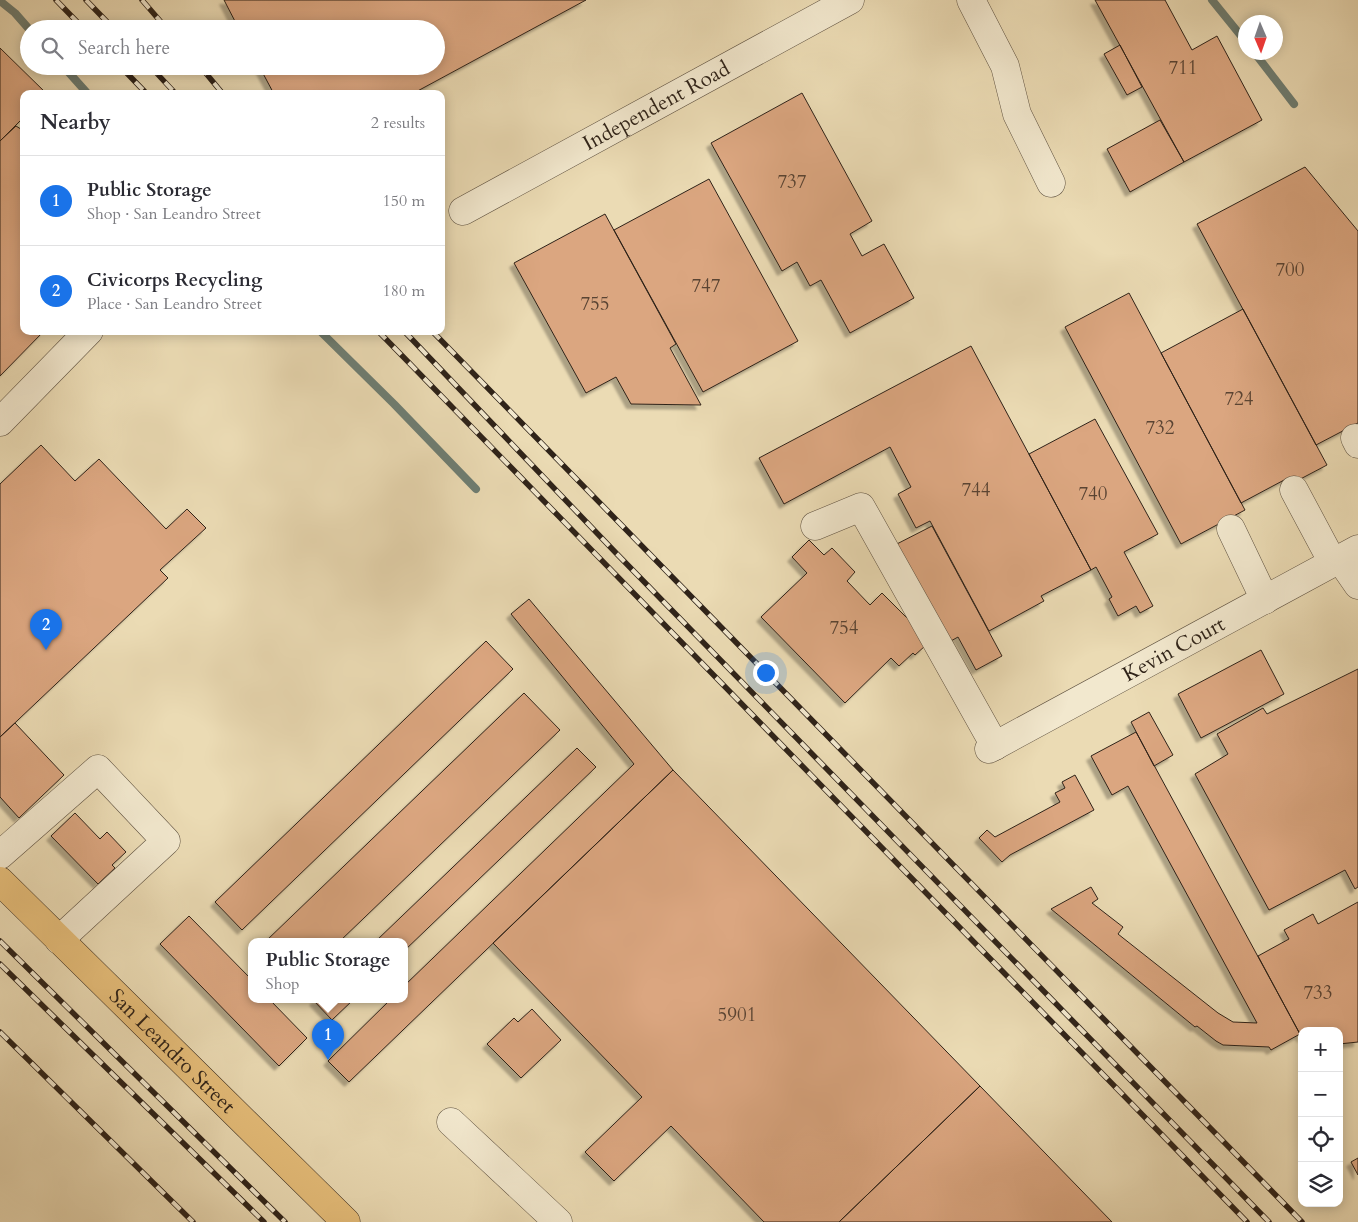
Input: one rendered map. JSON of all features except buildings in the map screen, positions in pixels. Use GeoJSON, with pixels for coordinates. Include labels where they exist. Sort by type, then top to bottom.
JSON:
{"type":"FeatureCollection","features":[{"type":"Feature","properties":{"kind":"main road","name":"San Leandro Street"},"geometry":{"type":"LineString","coordinates":[[0,881],[346,1222]]}},
{"type":"Feature","properties":{"kind":"street","name":"Independent Road"},"geometry":{"type":"LineString","coordinates":[[463,211],[850,0]]}},
{"type":"Feature","properties":{"kind":"street"},"geometry":{"type":"LineString","coordinates":[[971,0],[1005,66],[1017,114],[1051,182]]}},
{"type":"Feature","properties":{"kind":"street"},"geometry":{"type":"LineString","coordinates":[[0,422],[85,335]]}},
{"type":"Feature","properties":{"kind":"street"},"geometry":{"type":"LineString","coordinates":[[1294,490],[1344,557],[1358,585]]}},
{"type":"Feature","properties":{"kind":"street","name":"Kevin Court"},"geometry":{"type":"LineString","coordinates":[[815,526],[861,508],[992,748],[1344,557]]}},
{"type":"Feature","properties":{"kind":"street"},"geometry":{"type":"LineString","coordinates":[[1231,528],[1265,600]]}},
{"type":"Feature","properties":{"kind":"street"},"geometry":{"type":"LineString","coordinates":[[0,855],[98,769],[166,841],[59,940]]}},
{"type":"Feature","properties":{"kind":"street"},"geometry":{"type":"LineString","coordinates":[[451,1122],[558,1222]]}},
{"type":"Feature","properties":{"kind":"waterway"},"geometry":{"type":"LineString","coordinates":[[1212,0],[1238,32]]}},
{"type":"Feature","properties":{"kind":"waterway"},"geometry":{"type":"LineString","coordinates":[[0,1],[21,20]]}},
{"type":"Feature","properties":{"kind":"waterway"},"geometry":{"type":"LineString","coordinates":[[1260,60],[1294,104]]}},
{"type":"Feature","properties":{"kind":"waterway"},"geometry":{"type":"LineString","coordinates":[[71,75],[84,90]]}},
{"type":"Feature","properties":{"kind":"waterway"},"geometry":{"type":"LineString","coordinates":[[324,335],[476,489]]}},
{"type":"Feature","properties":{"kind":"railway"},"geometry":{"type":"LineString","coordinates":[[56,0],[75,20]]}},
{"type":"Feature","properties":{"kind":"railway"},"geometry":{"type":"LineString","coordinates":[[86,0],[105,20]]}},
{"type":"Feature","properties":{"kind":"railway"},"geometry":{"type":"LineString","coordinates":[[142,0],[159,20]]}},
{"type":"Feature","properties":{"kind":"railway"},"geometry":{"type":"LineString","coordinates":[[129,75],[143,90]]}},
{"type":"Feature","properties":{"kind":"railway"},"geometry":{"type":"LineString","coordinates":[[158,75],[172,90]]}},
{"type":"Feature","properties":{"kind":"railway"},"geometry":{"type":"LineString","coordinates":[[207,75],[220,90]]}},
{"type":"Feature","properties":{"kind":"railway"},"geometry":{"type":"LineString","coordinates":[[382,335],[1247,1222]]}},
{"type":"Feature","properties":{"kind":"railway"},"geometry":{"type":"LineString","coordinates":[[408,335],[616,553],[1269,1222]]}},
{"type":"Feature","properties":{"kind":"railway"},"geometry":{"type":"LineString","coordinates":[[436,335],[1302,1222]]}},
{"type":"Feature","properties":{"kind":"railway"},"geometry":{"type":"LineString","coordinates":[[0,941],[285,1222]]}},
{"type":"Feature","properties":{"kind":"railway"},"geometry":{"type":"LineString","coordinates":[[0,964],[264,1222]]}},
{"type":"Feature","properties":{"kind":"railway"},"geometry":{"type":"LineString","coordinates":[[0,1032],[193,1222]]}},
{"type":"Feature","properties":{"kind":"place","name":"Civicorps Recycling"},"geometry":{"type":"Point","coordinates":[46,650]}},
{"type":"Feature","properties":{"kind":"place","name":"Public Storage"},"geometry":{"type":"Point","coordinates":[328,1060]}}]}
